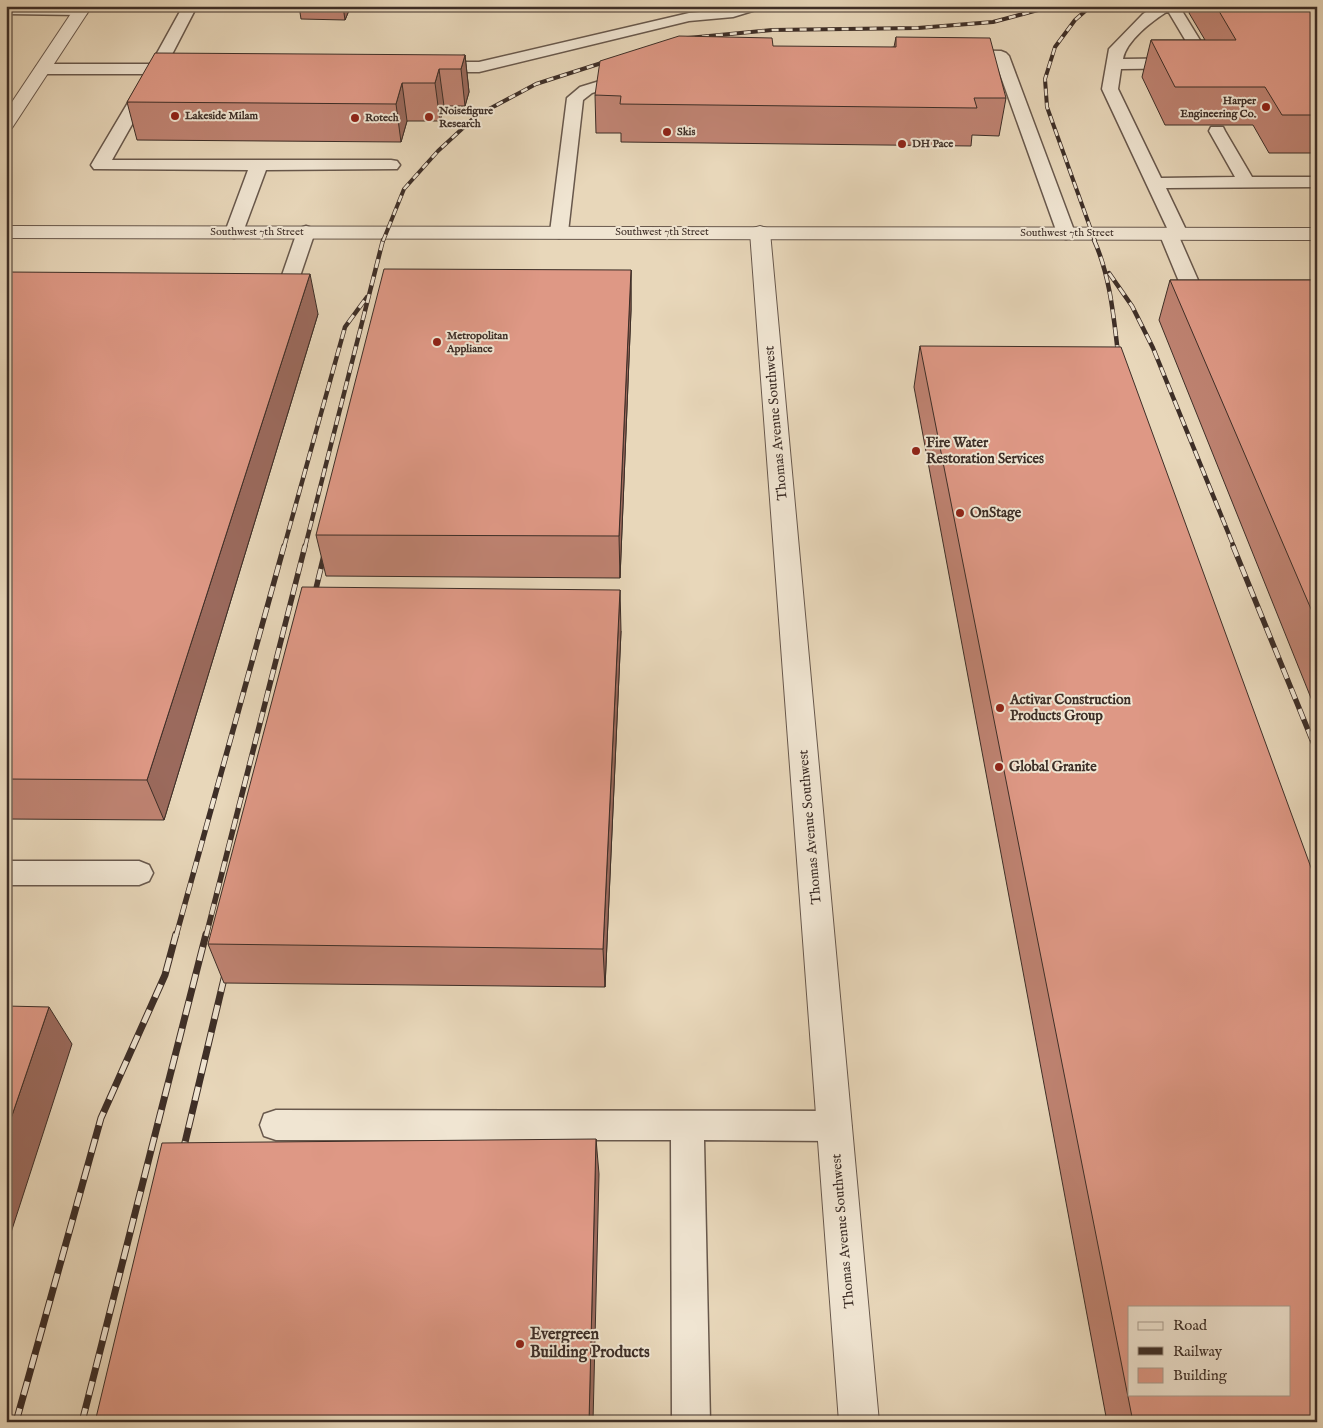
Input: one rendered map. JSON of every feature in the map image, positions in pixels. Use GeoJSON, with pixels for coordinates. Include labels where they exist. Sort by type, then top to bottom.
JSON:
{"type":"FeatureCollection","features":[{"type":"Feature","properties":{"kind":"street"},"geometry":{"type":"LineString","coordinates":[[6,124],[83,9]]}},
{"type":"Feature","properties":{"kind":"street","name":"Southwest 7th Street"},"geometry":{"type":"LineString","coordinates":[[6,232],[1317,234]]}},
{"type":"Feature","properties":{"kind":"street","name":"Thomas Avenue Southwest"},"geometry":{"type":"LineString","coordinates":[[760,232],[859,1422]]}},
{"type":"Feature","properties":{"kind":"lane"},"geometry":{"type":"LineString","coordinates":[[190,6],[100,165],[391,165]]}},
{"type":"Feature","properties":{"kind":"lane"},"geometry":{"type":"LineString","coordinates":[[410,67],[479,67],[690,17],[754,6]]}},
{"type":"Feature","properties":{"kind":"lane"},"geometry":{"type":"LineString","coordinates":[[1165,6],[1148,17],[1117,49],[1110,89],[1155,183],[1195,296]]}},
{"type":"Feature","properties":{"kind":"lane"},"geometry":{"type":"LineString","coordinates":[[1114,64],[1206,63],[1172,6]]}},
{"type":"Feature","properties":{"kind":"lane"},"geometry":{"type":"LineString","coordinates":[[6,10],[83,9]]}},
{"type":"Feature","properties":{"kind":"lane"},"geometry":{"type":"LineString","coordinates":[[942,55],[1001,56],[1066,233]]}},
{"type":"Feature","properties":{"kind":"lane"},"geometry":{"type":"LineString","coordinates":[[43,69],[185,68]]}},
{"type":"Feature","properties":{"kind":"lane"},"geometry":{"type":"LineString","coordinates":[[559,232],[575,98],[586,90],[648,71]]}},
{"type":"Feature","properties":{"kind":"lane"},"geometry":{"type":"LineString","coordinates":[[1217,131],[1246,182]]}},
{"type":"Feature","properties":{"kind":"lane"},"geometry":{"type":"LineString","coordinates":[[234,232],[259,165]]}},
{"type":"Feature","properties":{"kind":"lane"},"geometry":{"type":"LineString","coordinates":[[1155,183],[1317,182]]}},
{"type":"Feature","properties":{"kind":"lane"},"geometry":{"type":"LineString","coordinates":[[249,287],[288,287],[306,232]]}},
{"type":"Feature","properties":{"kind":"lane"},"geometry":{"type":"LineString","coordinates":[[6,872],[139,873]]}},
{"type":"Feature","properties":{"kind":"lane"},"geometry":{"type":"LineString","coordinates":[[276,1125],[835,1126]]}},
{"type":"Feature","properties":{"kind":"lane"},"geometry":{"type":"LineString","coordinates":[[687,1125],[691,1422]]}},
{"type":"Feature","properties":{"kind":"building"},"geometry":{"type":"Polygon","coordinates":[[[1216,6],[1317,6],[1317,115],[1282,115],[1265,87],[1175,87],[1151,40],[1236,40],[1216,6]]]}},
{"type":"Feature","properties":{"kind":"building"},"geometry":{"type":"Polygon","coordinates":[[[679,36],[772,38],[773,46],[896,47],[896,37],[990,38],[1006,98],[974,98],[977,108],[620,104],[621,96],[595,95],[600,61],[679,36]]]}},
{"type":"Feature","properties":{"kind":"building"},"geometry":{"type":"Polygon","coordinates":[[[155,53],[465,55],[461,69],[439,69],[435,83],[402,83],[396,104],[127,102],[155,53]]]}},
{"type":"Feature","properties":{"kind":"building"},"geometry":{"type":"Polygon","coordinates":[[[384,269],[631,270],[619,536],[316,535],[384,269]]]}},
{"type":"Feature","properties":{"kind":"building"},"geometry":{"type":"Polygon","coordinates":[[[6,272],[310,274],[147,780],[6,779],[6,272]]]}},
{"type":"Feature","properties":{"kind":"building"},"geometry":{"type":"Polygon","coordinates":[[[1170,280],[1317,280],[1317,623],[1170,280]]]}},
{"type":"Feature","properties":{"kind":"building"},"geometry":{"type":"Polygon","coordinates":[[[920,346],[1121,347],[1317,884],[1317,1422],[1133,1422],[920,346]]]}},
{"type":"Feature","properties":{"kind":"building"},"geometry":{"type":"Polygon","coordinates":[[[302,587],[620,590],[603,949],[208,944],[302,587]]]}},
{"type":"Feature","properties":{"kind":"building"},"geometry":{"type":"Polygon","coordinates":[[[6,1006],[49,1007],[6,1133],[6,1006]]]}},
{"type":"Feature","properties":{"kind":"building"},"geometry":{"type":"Polygon","coordinates":[[[596,1139],[589,1422],[95,1422],[162,1143],[596,1139]]]}},
{"type":"Feature","properties":{"kind":"railway"},"geometry":{"type":"LineString","coordinates":[[688,38],[772,30],[918,28],[993,22],[1053,6]]}},
{"type":"Feature","properties":{"kind":"railway"},"geometry":{"type":"LineString","coordinates":[[1091,6],[1075,20],[1055,47],[1045,79],[1047,107],[1095,241]]}},
{"type":"Feature","properties":{"kind":"railway"},"geometry":{"type":"LineString","coordinates":[[383,241],[404,189],[438,151],[476,116],[536,84],[614,59]]}},
{"type":"Feature","properties":{"kind":"railway"},"geometry":{"type":"LineString","coordinates":[[305,547],[383,240]]}},
{"type":"Feature","properties":{"kind":"railway"},"geometry":{"type":"LineString","coordinates":[[1094,240],[1108,284],[1119,362]]}},
{"type":"Feature","properties":{"kind":"railway"},"geometry":{"type":"LineString","coordinates":[[1109,273],[1132,306],[1153,348],[1234,547]]}},
{"type":"Feature","properties":{"kind":"railway"},"geometry":{"type":"LineString","coordinates":[[284,547],[345,327],[367,297]]}},
{"type":"Feature","properties":{"kind":"railway"},"geometry":{"type":"LineString","coordinates":[[176,936],[284,546]]}},
{"type":"Feature","properties":{"kind":"railway"},"geometry":{"type":"LineString","coordinates":[[206,936],[305,546]]}},
{"type":"Feature","properties":{"kind":"railway"},"geometry":{"type":"LineString","coordinates":[[1233,546],[1317,752]]}},
{"type":"Feature","properties":{"kind":"railway"},"geometry":{"type":"LineString","coordinates":[[313,601],[326,547]]}},
{"type":"Feature","properties":{"kind":"railway"},"geometry":{"type":"LineString","coordinates":[[16,1422],[101,1118],[165,975],[176,934]]}},
{"type":"Feature","properties":{"kind":"railway"},"geometry":{"type":"LineString","coordinates":[[82,1422],[206,934]]}},
{"type":"Feature","properties":{"kind":"railway"},"geometry":{"type":"LineString","coordinates":[[182,1155],[227,966]]}},
{"type":"Feature","properties":{"kind":"place","name":"Harper Engineering Co."},"geometry":{"type":"Point","coordinates":[1266,107]}},
{"type":"Feature","properties":{"kind":"place","name":"Lakeside Milam"},"geometry":{"type":"Point","coordinates":[175,116]}},
{"type":"Feature","properties":{"kind":"place","name":"Noisefigure Research"},"geometry":{"type":"Point","coordinates":[429,117]}},
{"type":"Feature","properties":{"kind":"place","name":"Rotech"},"geometry":{"type":"Point","coordinates":[355,118]}},
{"type":"Feature","properties":{"kind":"place","name":"Skis"},"geometry":{"type":"Point","coordinates":[667,132]}},
{"type":"Feature","properties":{"kind":"place","name":"DH Pace"},"geometry":{"type":"Point","coordinates":[902,144]}},
{"type":"Feature","properties":{"kind":"place","name":"Metropolitan Appliance"},"geometry":{"type":"Point","coordinates":[437,342]}},
{"type":"Feature","properties":{"kind":"place","name":"Fire Water Restoration Services"},"geometry":{"type":"Point","coordinates":[916,451]}},
{"type":"Feature","properties":{"kind":"place","name":"OnStage"},"geometry":{"type":"Point","coordinates":[960,513]}},
{"type":"Feature","properties":{"kind":"place","name":"Activar Construction Products Group"},"geometry":{"type":"Point","coordinates":[1000,708]}},
{"type":"Feature","properties":{"kind":"place","name":"Global Granite"},"geometry":{"type":"Point","coordinates":[999,767]}},
{"type":"Feature","properties":{"kind":"place","name":"Evergreen Building Products"},"geometry":{"type":"Point","coordinates":[520,1344]}}]}
